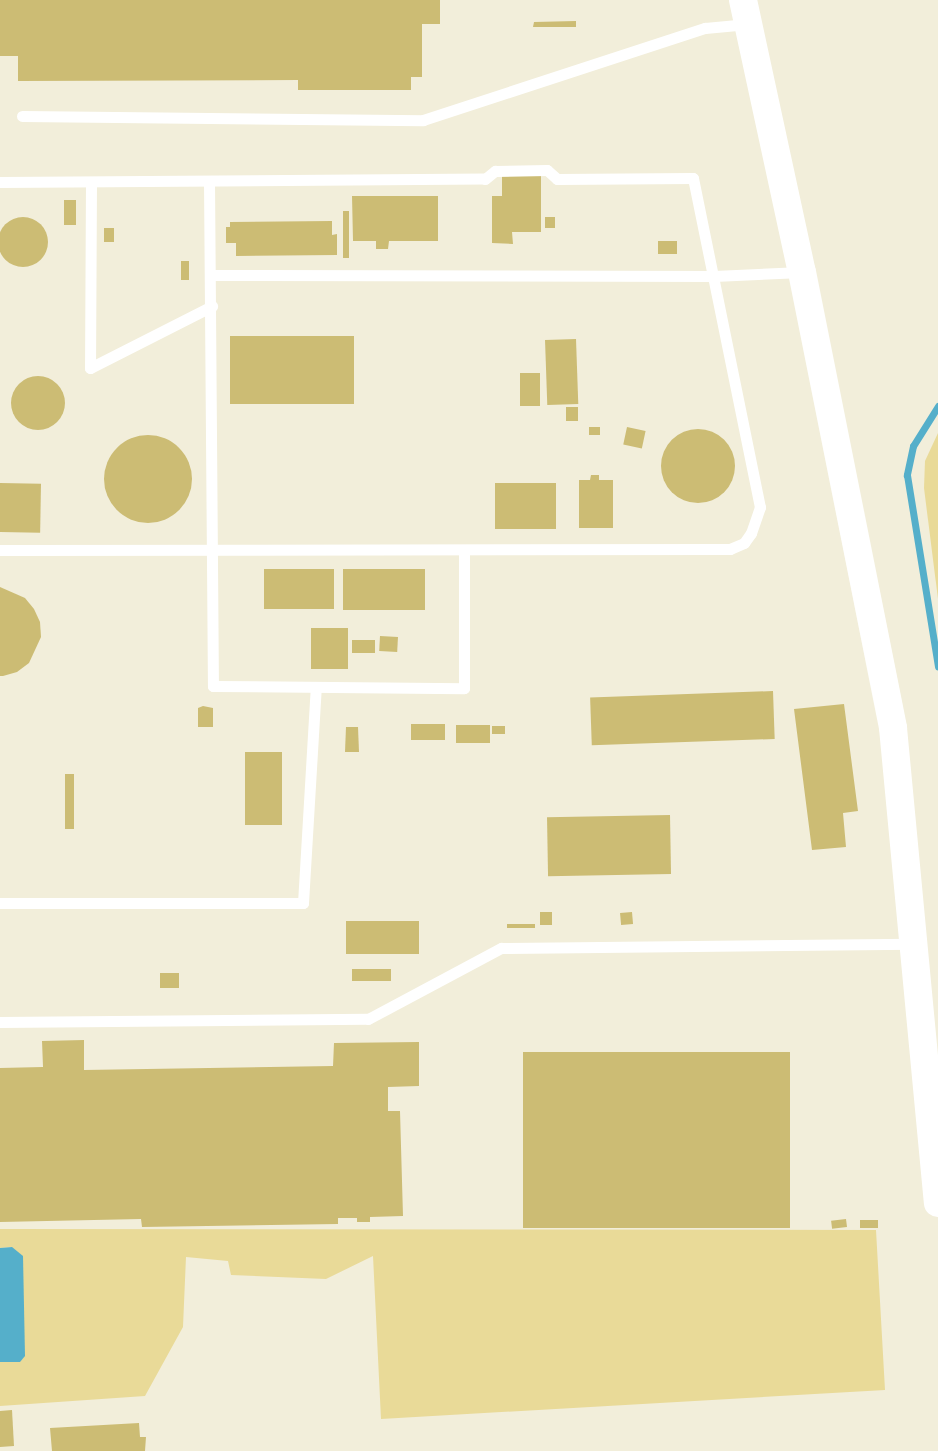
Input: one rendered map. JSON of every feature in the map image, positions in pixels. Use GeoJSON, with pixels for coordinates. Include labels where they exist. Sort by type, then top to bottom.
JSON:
{"type":"FeatureCollection","features":[{"type":"Feature","properties":{"kind":"street"},"geometry":{"type":"LineString","coordinates":[[745,12],[802,272],[893,728],[916,944],[938,1203]]}},
{"type":"Feature","properties":{"kind":"lane"},"geometry":{"type":"LineString","coordinates":[[22,116],[424,120],[705,28],[745,12]]}},
{"type":"Feature","properties":{"kind":"lane"},"geometry":{"type":"LineString","coordinates":[[0,182],[485,179],[495,171],[547,170],[558,179],[694,178],[760,507],[751,533],[744,543],[730,549],[0,550]]}},
{"type":"Feature","properties":{"kind":"lane"},"geometry":{"type":"LineString","coordinates":[[209,181],[212,275],[214,686],[464,688],[464,550]]}},
{"type":"Feature","properties":{"kind":"lane"},"geometry":{"type":"LineString","coordinates":[[91,182],[90,368],[212,306]]}},
{"type":"Feature","properties":{"kind":"lane"},"geometry":{"type":"LineString","coordinates":[[212,275],[714,276],[802,272]]}},
{"type":"Feature","properties":{"kind":"lane"},"geometry":{"type":"LineString","coordinates":[[0,903],[303,903],[316,687]]}},
{"type":"Feature","properties":{"kind":"lane"},"geometry":{"type":"LineString","coordinates":[[0,1022],[368,1019],[501,948],[916,944]]}},
{"type":"Feature","properties":{"kind":"shaded area"},"geometry":{"type":"Polygon","coordinates":[[[938,433],[938,599],[924,488],[925,461],[938,433]]]}},
{"type":"Feature","properties":{"kind":"shaded area"},"geometry":{"type":"Polygon","coordinates":[[[0,1229],[876,1230],[885,1390],[381,1419],[373,1256],[326,1279],[231,1275],[228,1261],[186,1257],[183,1327],[145,1396],[0,1406],[0,1362],[20,1362],[12,1247],[0,1248],[0,1229]]]}},
{"type":"Feature","properties":{"kind":"water"},"geometry":{"type":"Polygon","coordinates":[[[12,1247],[23,1256],[25,1356],[20,1362],[0,1362],[0,1248],[12,1247]]]}},
{"type":"Feature","properties":{"kind":"building"},"geometry":{"type":"Polygon","coordinates":[[[0,0],[440,0],[440,24],[422,24],[422,77],[411,77],[411,90],[298,90],[298,80],[18,81],[18,56],[0,56],[0,0]]]}},
{"type":"Feature","properties":{"kind":"building"},"geometry":{"type":"Polygon","coordinates":[[[576,21],[576,27],[533,27],[534,22],[576,21]]]}},
{"type":"Feature","properties":{"kind":"building"},"geometry":{"type":"Polygon","coordinates":[[[502,176],[541,176],[541,232],[512,232],[513,244],[492,243],[492,196],[502,196],[502,176]]]}},
{"type":"Feature","properties":{"kind":"building"},"geometry":{"type":"Polygon","coordinates":[[[352,196],[438,196],[438,241],[389,241],[388,249],[376,249],[376,241],[353,241],[352,196]]]}},
{"type":"Feature","properties":{"kind":"building"},"geometry":{"type":"Polygon","coordinates":[[[64,200],[76,200],[76,225],[64,225],[64,200]]]}},
{"type":"Feature","properties":{"kind":"building"},"geometry":{"type":"Polygon","coordinates":[[[343,211],[349,211],[349,258],[343,258],[343,211]]]}},
{"type":"Feature","properties":{"kind":"building"},"geometry":{"type":"Polygon","coordinates":[[[23,217],[41,224],[48,242],[41,260],[23,267],[5,260],[-2,242],[5,224],[23,217]]]}},
{"type":"Feature","properties":{"kind":"building"},"geometry":{"type":"Polygon","coordinates":[[[545,217],[555,217],[555,228],[545,228],[545,217]]]}},
{"type":"Feature","properties":{"kind":"building"},"geometry":{"type":"Polygon","coordinates":[[[332,221],[332,235],[337,234],[337,255],[236,256],[236,243],[226,243],[226,227],[230,227],[230,222],[332,221]]]}},
{"type":"Feature","properties":{"kind":"building"},"geometry":{"type":"Polygon","coordinates":[[[104,228],[114,228],[114,242],[104,242],[104,228]]]}},
{"type":"Feature","properties":{"kind":"building"},"geometry":{"type":"Polygon","coordinates":[[[658,241],[677,241],[677,254],[658,254],[658,241]]]}},
{"type":"Feature","properties":{"kind":"building"},"geometry":{"type":"Polygon","coordinates":[[[181,261],[189,261],[189,280],[181,280],[181,261]]]}},
{"type":"Feature","properties":{"kind":"building"},"geometry":{"type":"Polygon","coordinates":[[[230,336],[354,336],[354,404],[230,404],[230,336]]]}},
{"type":"Feature","properties":{"kind":"building"},"geometry":{"type":"Polygon","coordinates":[[[576,339],[578,404],[547,405],[545,340],[576,339]]]}},
{"type":"Feature","properties":{"kind":"building"},"geometry":{"type":"Polygon","coordinates":[[[520,373],[540,373],[540,406],[520,406],[520,373]]]}},
{"type":"Feature","properties":{"kind":"building"},"geometry":{"type":"Polygon","coordinates":[[[38,376],[48,378],[57,384],[63,393],[65,403],[63,413],[57,422],[48,428],[38,430],[28,428],[19,422],[13,413],[11,403],[13,393],[19,384],[28,378],[38,376]]]}},
{"type":"Feature","properties":{"kind":"building"},"geometry":{"type":"Polygon","coordinates":[[[566,407],[578,407],[578,421],[566,421],[566,407]]]}},
{"type":"Feature","properties":{"kind":"building"},"geometry":{"type":"Polygon","coordinates":[[[589,427],[600,427],[600,435],[589,435],[589,427]]]}},
{"type":"Feature","properties":{"kind":"building"},"geometry":{"type":"Polygon","coordinates":[[[627,427],[646,431],[642,449],[623,445],[627,427]]]}},
{"type":"Feature","properties":{"kind":"building"},"geometry":{"type":"Polygon","coordinates":[[[691,429],[705,429],[719,435],[729,445],[735,459],[733,480],[719,497],[705,503],[691,503],[677,497],[667,487],[661,473],[661,459],[667,445],[677,435],[691,429]]]}},
{"type":"Feature","properties":{"kind":"building"},"geometry":{"type":"Polygon","coordinates":[[[148,435],[165,439],[179,448],[188,462],[192,479],[188,496],[179,510],[165,519],[148,523],[131,519],[117,510],[108,496],[104,479],[108,462],[117,448],[131,439],[148,435]]]}},
{"type":"Feature","properties":{"kind":"building"},"geometry":{"type":"Polygon","coordinates":[[[591,475],[599,475],[599,480],[613,480],[613,528],[579,528],[579,480],[590,480],[591,475]]]}},
{"type":"Feature","properties":{"kind":"building"},"geometry":{"type":"Polygon","coordinates":[[[0,483],[41,484],[40,533],[0,532],[0,483]]]}},
{"type":"Feature","properties":{"kind":"building"},"geometry":{"type":"Polygon","coordinates":[[[495,483],[556,483],[556,529],[495,529],[495,483]]]}},
{"type":"Feature","properties":{"kind":"building"},"geometry":{"type":"Polygon","coordinates":[[[264,569],[334,569],[334,609],[264,609],[264,569]]]}},
{"type":"Feature","properties":{"kind":"building"},"geometry":{"type":"Polygon","coordinates":[[[343,569],[425,569],[425,610],[343,610],[343,569]]]}},
{"type":"Feature","properties":{"kind":"building"},"geometry":{"type":"Polygon","coordinates":[[[0,587],[25,598],[34,609],[40,622],[41,637],[29,663],[17,672],[3,676],[0,676],[0,587]]]}},
{"type":"Feature","properties":{"kind":"building"},"geometry":{"type":"Polygon","coordinates":[[[311,628],[348,628],[348,669],[311,669],[311,628]]]}},
{"type":"Feature","properties":{"kind":"building"},"geometry":{"type":"Polygon","coordinates":[[[380,636],[398,637],[397,652],[379,651],[380,636]]]}},
{"type":"Feature","properties":{"kind":"building"},"geometry":{"type":"Polygon","coordinates":[[[352,640],[375,640],[375,653],[352,653],[352,640]]]}},
{"type":"Feature","properties":{"kind":"building"},"geometry":{"type":"Polygon","coordinates":[[[773,691],[775,739],[592,745],[590,697],[773,691]]]}},
{"type":"Feature","properties":{"kind":"building"},"geometry":{"type":"Polygon","coordinates":[[[844,704],[858,811],[843,813],[846,847],[812,850],[794,709],[844,704]]]}},
{"type":"Feature","properties":{"kind":"building"},"geometry":{"type":"Polygon","coordinates":[[[203,706],[213,708],[213,727],[198,727],[198,708],[203,706]]]}},
{"type":"Feature","properties":{"kind":"building"},"geometry":{"type":"Polygon","coordinates":[[[411,724],[445,724],[445,740],[411,740],[411,724]]]}},
{"type":"Feature","properties":{"kind":"building"},"geometry":{"type":"Polygon","coordinates":[[[456,725],[490,725],[490,743],[456,743],[456,725]]]}},
{"type":"Feature","properties":{"kind":"building"},"geometry":{"type":"Polygon","coordinates":[[[492,726],[505,726],[505,734],[492,734],[492,726]]]}},
{"type":"Feature","properties":{"kind":"building"},"geometry":{"type":"Polygon","coordinates":[[[346,727],[358,727],[359,752],[345,752],[346,727]]]}},
{"type":"Feature","properties":{"kind":"building"},"geometry":{"type":"Polygon","coordinates":[[[245,752],[282,752],[282,825],[245,825],[245,752]]]}},
{"type":"Feature","properties":{"kind":"building"},"geometry":{"type":"Polygon","coordinates":[[[65,774],[74,774],[74,829],[65,829],[65,774]]]}},
{"type":"Feature","properties":{"kind":"building"},"geometry":{"type":"Polygon","coordinates":[[[670,815],[671,874],[548,876],[547,817],[670,815]]]}},
{"type":"Feature","properties":{"kind":"building"},"geometry":{"type":"Polygon","coordinates":[[[540,912],[552,912],[552,925],[540,925],[540,912]]]}},
{"type":"Feature","properties":{"kind":"building"},"geometry":{"type":"Polygon","coordinates":[[[632,912],[633,924],[621,925],[620,913],[632,912]]]}},
{"type":"Feature","properties":{"kind":"building"},"geometry":{"type":"Polygon","coordinates":[[[346,921],[419,921],[419,954],[346,954],[346,921]]]}},
{"type":"Feature","properties":{"kind":"building"},"geometry":{"type":"Polygon","coordinates":[[[507,924],[535,924],[535,928],[507,928],[507,924]]]}},
{"type":"Feature","properties":{"kind":"building"},"geometry":{"type":"Polygon","coordinates":[[[352,969],[391,969],[391,981],[352,981],[352,969]]]}},
{"type":"Feature","properties":{"kind":"building"},"geometry":{"type":"Polygon","coordinates":[[[160,973],[179,973],[179,988],[160,988],[160,973]]]}},
{"type":"Feature","properties":{"kind":"building"},"geometry":{"type":"Polygon","coordinates":[[[84,1040],[84,1070],[333,1066],[334,1043],[419,1042],[419,1086],[388,1087],[388,1111],[400,1111],[403,1216],[370,1217],[370,1222],[357,1222],[357,1218],[338,1218],[338,1224],[142,1227],[141,1219],[0,1222],[0,1068],[43,1067],[42,1041],[84,1040]]]}},
{"type":"Feature","properties":{"kind":"building"},"geometry":{"type":"Polygon","coordinates":[[[523,1052],[790,1052],[790,1228],[523,1228],[523,1052]]]}},
{"type":"Feature","properties":{"kind":"building"},"geometry":{"type":"Polygon","coordinates":[[[846,1219],[847,1227],[832,1229],[831,1221],[846,1219]]]}},
{"type":"Feature","properties":{"kind":"building"},"geometry":{"type":"Polygon","coordinates":[[[860,1220],[878,1220],[878,1228],[860,1228],[860,1220]]]}},
{"type":"Feature","properties":{"kind":"building"},"geometry":{"type":"Polygon","coordinates":[[[12,1410],[14,1446],[0,1447],[0,1411],[12,1410]]]}},
{"type":"Feature","properties":{"kind":"building"},"geometry":{"type":"Polygon","coordinates":[[[139,1423],[140,1437],[146,1437],[145,1451],[52,1451],[50,1428],[139,1423]]]}},
{"type":"Feature","properties":{"kind":"waterway"},"geometry":{"type":"LineString","coordinates":[[938,406],[913,446],[907,475],[938,667]]}}]}
